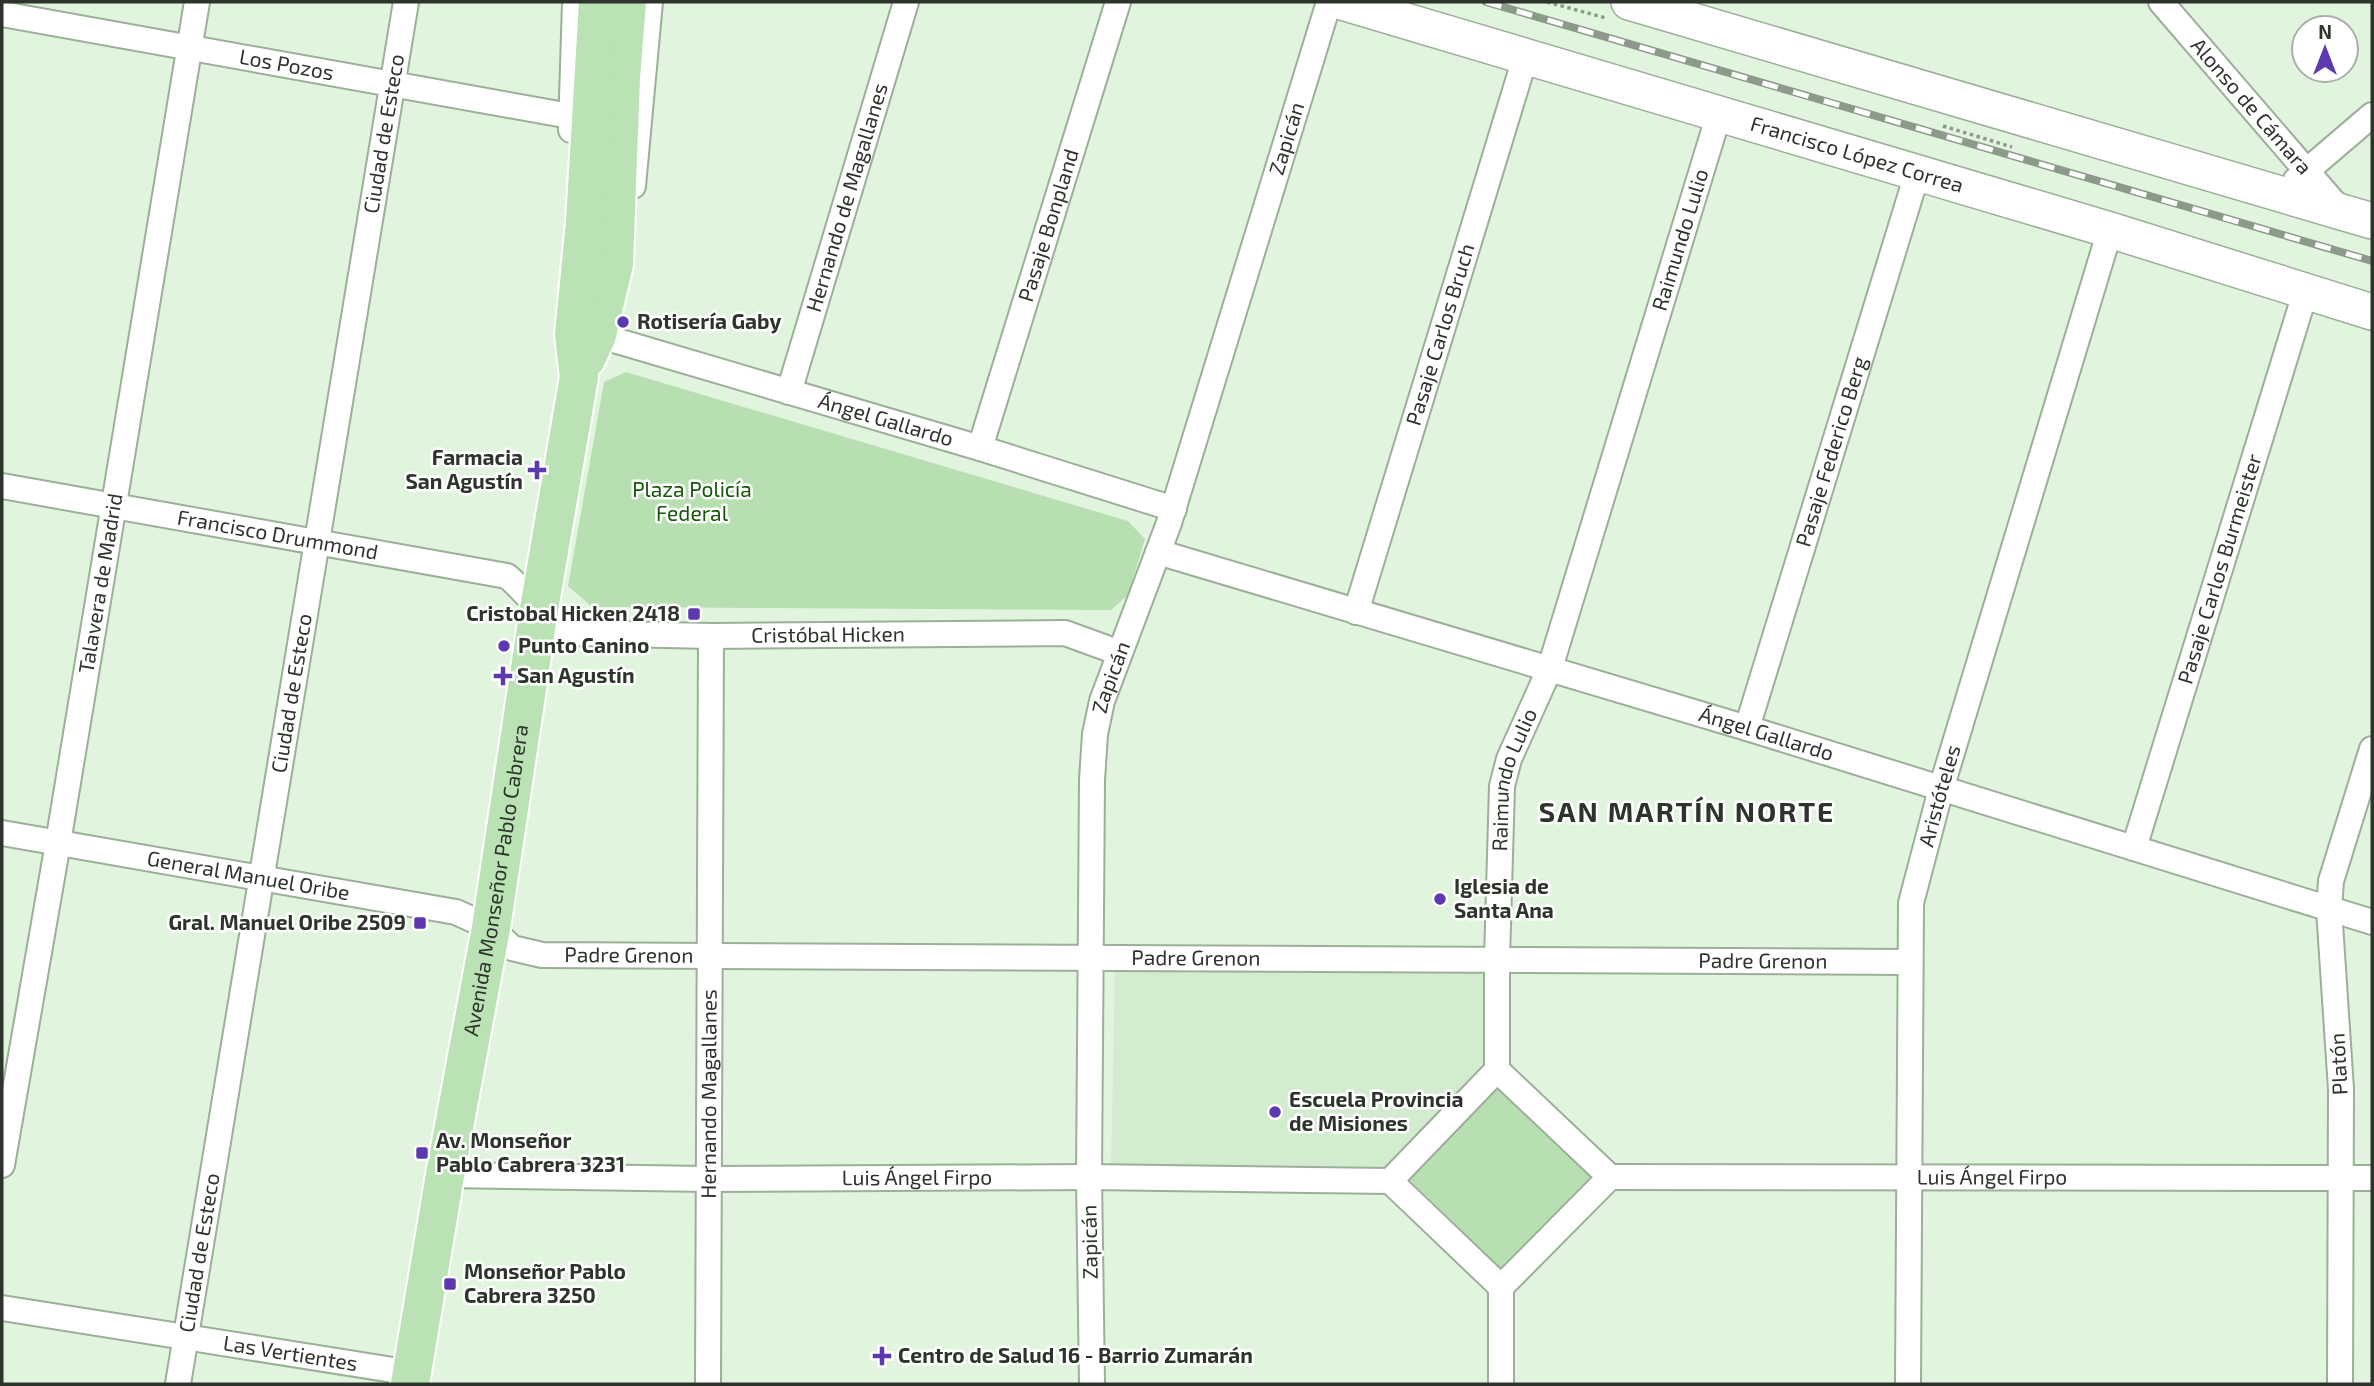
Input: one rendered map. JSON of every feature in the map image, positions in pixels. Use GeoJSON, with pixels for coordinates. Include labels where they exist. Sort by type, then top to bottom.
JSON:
{"type":"FeatureCollection","features":[{"type":"Feature","properties":{"kind":"main road","name":"Avenida Monseñor Pablo Cabrera"},"geometry":{"type":"LineString","coordinates":[[579,377],[574,334],[585,222],[598,2]]}},
{"type":"Feature","properties":{"kind":"main road","name":"Avenida Monseñor Pablo Cabrera"},"geometry":{"type":"LineString","coordinates":[[411,1379],[445,1175],[491,928],[539,609],[579,377],[597,335],[614,264],[621,78],[627,2]]}},
{"type":"Feature","properties":{"kind":"main road","name":"Francisco López Correa"},"geometry":{"type":"LineString","coordinates":[[1342,2],[2110,230],[2372,312]]}},
{"type":"Feature","properties":{"kind":"main road"},"geometry":{"type":"LineString","coordinates":[[1629,2],[1674,8],[2357,217]]}},
{"type":"Feature","properties":{"kind":"street","name":"Talavera de Madrid"},"geometry":{"type":"LineString","coordinates":[[2,1165],[197,2]]}},
{"type":"Feature","properties":{"kind":"street","name":"Ciudad de Esteco"},"geometry":{"type":"LineString","coordinates":[[178,1384],[407,2]]}},
{"type":"Feature","properties":{"kind":"street","name":"Avenida Monseñor Pablo Cabrera"},"geometry":{"type":"LineString","coordinates":[[575,2],[570,117],[585,222]]}},
{"type":"Feature","properties":{"kind":"street","name":"Avenida Monseñor Pablo Cabrera"},"geometry":{"type":"LineString","coordinates":[[614,264],[632,195],[650,2]]}},
{"type":"Feature","properties":{"kind":"street","name":"Hernando de Magallanes"},"geometry":{"type":"LineString","coordinates":[[789,392],[906,2]]}},
{"type":"Feature","properties":{"kind":"street","name":"Pasaje Bonpland"},"geometry":{"type":"LineString","coordinates":[[980,448],[1118,2]]}},
{"type":"Feature","properties":{"kind":"street","name":"Zapicán"},"geometry":{"type":"LineString","coordinates":[[1092,1384],[1089,1177],[1092,780],[1095,734],[1102,701],[1174,509],[1329,2]]}},
{"type":"Feature","properties":{"kind":"street","name":"Alonso de Cámara"},"geometry":{"type":"LineString","coordinates":[[2161,2],[2308,171],[2357,217]]}},
{"type":"Feature","properties":{"kind":"street","name":"Los Pozos"},"geometry":{"type":"LineString","coordinates":[[2,14],[570,117]]}},
{"type":"Feature","properties":{"kind":"street","name":"Pasaje Carlos Bruch"},"geometry":{"type":"LineString","coordinates":[[1356,612],[1525,58]]}},
{"type":"Feature","properties":{"kind":"street","name":"Raimundo Lulio"},"geometry":{"type":"LineString","coordinates":[[1497,1070],[1500,809],[1504,774],[1550,668],[1719,114]]}},
{"type":"Feature","properties":{"kind":"street"},"geometry":{"type":"LineString","coordinates":[[2279,193],[2372,115]]}},
{"type":"Feature","properties":{"kind":"street","name":"Pasaje Federico Berg"},"geometry":{"type":"LineString","coordinates":[[1747,728],[1917,174]]}},
{"type":"Feature","properties":{"kind":"street","name":"Aristóteles"},"geometry":{"type":"LineString","coordinates":[[1908,1384],[1911,902],[1941,789],[2110,230]]}},
{"type":"Feature","properties":{"kind":"street","name":"Pasaje Carlos Burmeister"},"geometry":{"type":"LineString","coordinates":[[2134,848],[2306,290]]}},
{"type":"Feature","properties":{"kind":"street","name":"Ángel Gallardo"},"geometry":{"type":"LineString","coordinates":[[597,335],[980,448],[1174,509]]}},
{"type":"Feature","properties":{"kind":"street","name":"Francisco Drummond"},"geometry":{"type":"LineString","coordinates":[[2,485],[507,576],[539,609]]}},
{"type":"Feature","properties":{"kind":"street","name":"Ángel Gallardo"},"geometry":{"type":"LineString","coordinates":[[1158,552],[1747,728],[2372,922]]}},
{"type":"Feature","properties":{"kind":"street","name":"Cristóbal Hicken"},"geometry":{"type":"LineString","coordinates":[[539,609],[572,633],[711,636],[1065,633],[1120,653]]}},
{"type":"Feature","properties":{"kind":"street","name":"Hernando Magallanes"},"geometry":{"type":"LineString","coordinates":[[708,1384],[711,636]]}},
{"type":"Feature","properties":{"kind":"street","name":"Platón"},"geometry":{"type":"LineString","coordinates":[[2340,1384],[2340,1069],[2329,909],[2331,881],[2372,750]]}},
{"type":"Feature","properties":{"kind":"street","name":"General Manuel Oribe"},"geometry":{"type":"LineString","coordinates":[[2,833],[456,912],[491,928]]}},
{"type":"Feature","properties":{"kind":"street","name":"Padre Grenon"},"geometry":{"type":"LineString","coordinates":[[491,928],[512,948],[542,955],[708,958],[1910,962]]}},
{"type":"Feature","properties":{"kind":"street"},"geometry":{"type":"LineString","coordinates":[[1501,1287],[1390,1181],[1497,1070],[1611,1177],[1501,1287],[1501,1384]]}},
{"type":"Feature","properties":{"kind":"street","name":"Luis Ángel Firpo"},"geometry":{"type":"LineString","coordinates":[[445,1175],[708,1179],[1089,1177],[1390,1181]]}},
{"type":"Feature","properties":{"kind":"street","name":"Luis Ángel Firpo"},"geometry":{"type":"LineString","coordinates":[[1611,1177],[2372,1178]]}},
{"type":"Feature","properties":{"kind":"street","name":"Las Vertientes"},"geometry":{"type":"LineString","coordinates":[[2,1308],[411,1379]]}},
{"type":"Feature","properties":{"kind":"shaded area","name":"Escuela Provincia de Misiones"},"geometry":{"type":"Polygon","coordinates":[[[1115,966],[1488,966],[1490,1056],[1385,1170],[1111,1168],[1115,966]]]}},
{"type":"Feature","properties":{"kind":"green space","name":"Plaza Policía Federal"},"geometry":{"type":"Polygon","coordinates":[[[626,372],[1128,521],[1145,539],[1128,595],[1111,610],[592,607],[568,586],[604,382],[626,372]]]}},
{"type":"Feature","properties":{"kind":"green space"},"geometry":{"type":"Polygon","coordinates":[[[1498,1087],[1594,1180],[1505,1273],[1408,1179],[1498,1087]]]}},
{"type":"Feature","properties":{"kind":"railway"},"geometry":{"type":"LineString","coordinates":[[1486,2],[2372,261]]}},
{"type":"Feature","properties":{"kind":"place","name":"Rotisería Gaby"},"geometry":{"type":"Point","coordinates":[623,322]}},
{"type":"Feature","properties":{"kind":"place","name":"Farmacia San Agustín"},"geometry":{"type":"Point","coordinates":[537,470]}},
{"type":"Feature","properties":{"kind":"place","name":"Cristobal Hicken 2418"},"geometry":{"type":"Point","coordinates":[694,614]}},
{"type":"Feature","properties":{"kind":"place","name":"Punto Canino"},"geometry":{"type":"Point","coordinates":[504,646]}},
{"type":"Feature","properties":{"kind":"place","name":"San Agustín"},"geometry":{"type":"Point","coordinates":[503,676]}},
{"type":"Feature","properties":{"kind":"place","name":"Iglesia de Santa Ana"},"geometry":{"type":"Point","coordinates":[1440,899]}},
{"type":"Feature","properties":{"kind":"place","name":"Gral. Manuel Oribe 2509"},"geometry":{"type":"Point","coordinates":[420,923]}},
{"type":"Feature","properties":{"kind":"place","name":"Escuela Provincia de Misiones"},"geometry":{"type":"Point","coordinates":[1275,1112]}},
{"type":"Feature","properties":{"kind":"place","name":"Av. Monseñor Pablo Cabrera 3231"},"geometry":{"type":"Point","coordinates":[422,1153]}},
{"type":"Feature","properties":{"kind":"place","name":"Monseñor Pablo Cabrera 3250"},"geometry":{"type":"Point","coordinates":[450,1284]}},
{"type":"Feature","properties":{"kind":"place","name":"Centro de Salud 16 - Barrio Zumarán"},"geometry":{"type":"Point","coordinates":[882,1356]}},
{"type":"Feature","properties":{"kind":"district","name":"SAN MARTÍN NORTE"},"geometry":{"type":"Point","coordinates":[1687,812]}}]}
